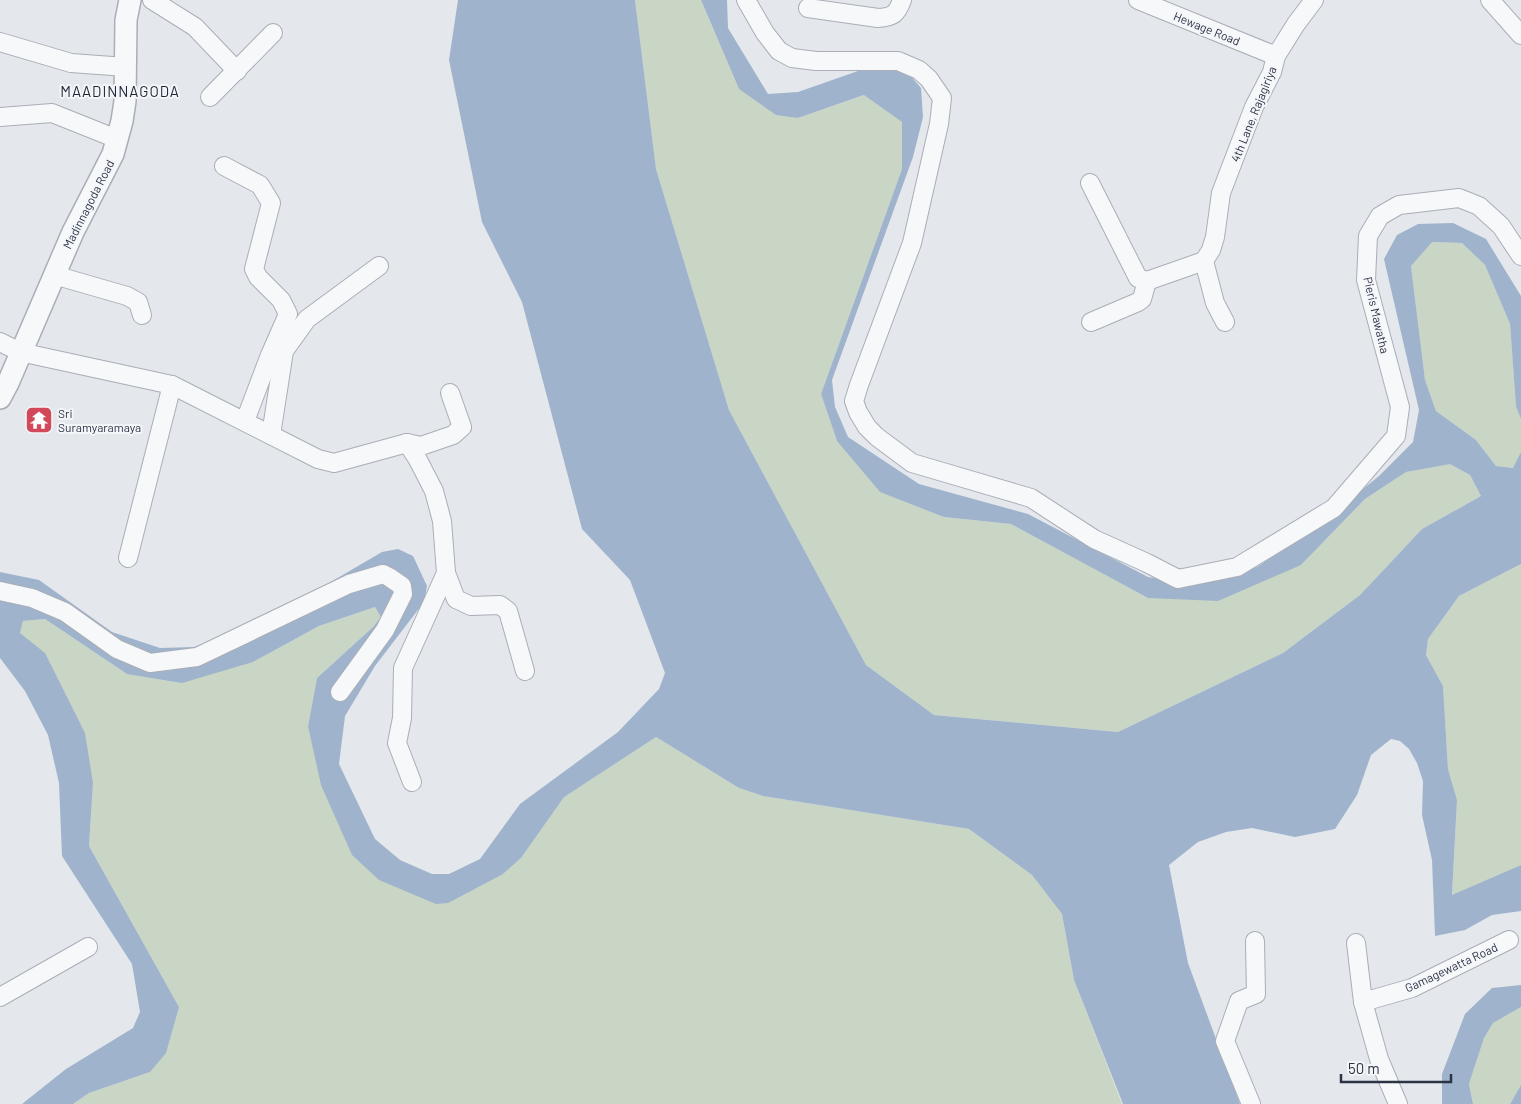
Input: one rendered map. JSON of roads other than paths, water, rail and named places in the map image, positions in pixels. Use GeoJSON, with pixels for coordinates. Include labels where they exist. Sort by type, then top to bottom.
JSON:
{"type":"FeatureCollection","features":[{"type":"Feature","properties":{"kind":"street","name":"Madinnagoda Road"},"geometry":{"type":"LineString","coordinates":[[0,398],[72,232],[113,154],[125,101],[126,20],[130,0]]}},
{"type":"Feature","properties":{"kind":"street"},"geometry":{"type":"LineString","coordinates":[[152,0],[195,27],[236,71]]}},
{"type":"Feature","properties":{"kind":"street","name":"Pieris Mawatha"},"geometry":{"type":"LineString","coordinates":[[746,0],[765,33],[779,51],[792,58],[816,61],[898,61],[919,70],[929,78],[942,98],[939,124],[912,242],[854,401],[867,427],[877,437],[912,463],[1031,498],[1094,539],[1178,579],[1237,567],[1334,508],[1396,436],[1400,407],[1366,280],[1368,236],[1380,216],[1399,205],[1458,198],[1479,206],[1501,226],[1521,256]]}},
{"type":"Feature","properties":{"kind":"street"},"geometry":{"type":"LineString","coordinates":[[808,8],[878,18],[889,17],[898,11],[902,0]]}},
{"type":"Feature","properties":{"kind":"street","name":"Hewage Road"},"geometry":{"type":"LineString","coordinates":[[1138,0],[1276,56]]}},
{"type":"Feature","properties":{"kind":"street","name":"4th Lane, Rajagiriya"},"geometry":{"type":"LineString","coordinates":[[1204,261],[1211,250],[1215,237],[1221,193],[1254,107],[1272,72],[1276,56],[1314,0]]}},
{"type":"Feature","properties":{"kind":"street"},"geometry":{"type":"LineString","coordinates":[[1490,0],[1521,35]]}},
{"type":"Feature","properties":{"kind":"street"},"geometry":{"type":"LineString","coordinates":[[210,97],[273,33]]}},
{"type":"Feature","properties":{"kind":"street"},"geometry":{"type":"LineString","coordinates":[[0,42],[71,63],[126,67]]}},
{"type":"Feature","properties":{"kind":"street"},"geometry":{"type":"LineString","coordinates":[[0,117],[52,113],[117,139]]}},
{"type":"Feature","properties":{"kind":"street"},"geometry":{"type":"LineString","coordinates":[[224,166],[260,185],[271,203],[254,268],[258,277],[281,300],[288,314],[245,421]]}},
{"type":"Feature","properties":{"kind":"street"},"geometry":{"type":"LineString","coordinates":[[1090,183],[1138,278],[1147,280],[1204,261],[1215,303],[1225,322]]}},
{"type":"Feature","properties":{"kind":"street"},"geometry":{"type":"LineString","coordinates":[[270,435],[284,351],[307,320],[379,266]]}},
{"type":"Feature","properties":{"kind":"street"},"geometry":{"type":"LineString","coordinates":[[54,275],[127,296],[138,302],[142,314]]}},
{"type":"Feature","properties":{"kind":"street"},"geometry":{"type":"LineString","coordinates":[[1091,322],[1138,302],[1142,298],[1147,280]]}},
{"type":"Feature","properties":{"kind":"street"},"geometry":{"type":"LineString","coordinates":[[0,342],[20,352],[172,385],[318,459],[334,462],[407,444],[421,446],[453,435],[462,427],[450,393]]}},
{"type":"Feature","properties":{"kind":"street"},"geometry":{"type":"LineString","coordinates":[[128,558],[172,385]]}},
{"type":"Feature","properties":{"kind":"street"},"geometry":{"type":"LineString","coordinates":[[407,444],[417,458],[434,491],[442,521],[446,574],[456,599],[471,606],[500,606],[508,611],[525,671]]}},
{"type":"Feature","properties":{"kind":"street"},"geometry":{"type":"LineString","coordinates":[[0,591],[32,598],[65,612],[116,649],[150,663],[197,657],[348,584],[383,574],[402,586],[403,594],[385,630],[340,692]]}},
{"type":"Feature","properties":{"kind":"street"},"geometry":{"type":"LineString","coordinates":[[412,782],[397,743],[402,718],[403,668],[446,574]]}},
{"type":"Feature","properties":{"kind":"street","name":"Gamagewatta Road"},"geometry":{"type":"LineString","coordinates":[[1363,1002],[1412,988],[1509,940]]}},
{"type":"Feature","properties":{"kind":"street"},"geometry":{"type":"LineString","coordinates":[[1251,1104],[1225,1041],[1239,1001],[1256,994],[1255,942]]}},
{"type":"Feature","properties":{"kind":"street"},"geometry":{"type":"LineString","coordinates":[[1356,943],[1363,1002],[1379,1059],[1398,1104]]}},
{"type":"Feature","properties":{"kind":"street"},"geometry":{"type":"LineString","coordinates":[[0,997],[88,947]]}},
{"type":"Feature","properties":{"kind":"water"},"geometry":{"type":"Polygon","coordinates":[[[458,0],[635,0],[656,169],[729,410],[866,665],[934,715],[1118,732],[1283,653],[1360,595],[1422,529],[1481,496],[1470,475],[1450,464],[1406,472],[1365,499],[1301,565],[1218,601],[1148,598],[1011,524],[944,517],[880,492],[837,441],[821,394],[902,169],[902,122],[864,95],[798,118],[776,115],[739,89],[701,0],[727,0],[728,28],[768,94],[798,92],[878,64],[909,74],[921,88],[923,117],[913,157],[832,380],[835,407],[848,437],[919,484],[1028,514],[1148,577],[1193,584],[1257,567],[1310,532],[1379,476],[1413,442],[1419,410],[1384,259],[1397,235],[1418,224],[1453,223],[1486,239],[1521,296],[1521,419],[1516,406],[1510,324],[1485,265],[1462,243],[1432,242],[1411,266],[1425,380],[1436,411],[1476,440],[1496,466],[1513,468],[1521,452],[1521,564],[1459,596],[1428,639],[1426,655],[1443,686],[1448,769],[1457,800],[1452,895],[1521,865],[1521,911],[1492,915],[1465,930],[1435,936],[1432,860],[1422,815],[1423,781],[1417,763],[1409,749],[1400,741],[1391,739],[1371,755],[1357,795],[1335,829],[1295,837],[1252,828],[1226,832],[1198,842],[1169,865],[1188,963],[1240,1104],[1123,1104],[1074,980],[1062,914],[1032,875],[969,829],[763,796],[739,788],[656,737],[564,797],[521,858],[503,874],[448,903],[436,904],[379,880],[352,855],[321,785],[308,726],[317,678],[373,627],[381,617],[375,607],[319,626],[253,662],[182,683],[127,674],[45,619],[23,621],[20,633],[45,653],[85,733],[93,783],[89,846],[179,1007],[166,1053],[150,1072],[89,1093],[73,1104],[22,1104],[66,1069],[133,1028],[140,1012],[132,964],[62,856],[59,783],[48,735],[25,691],[0,658],[0,572],[39,580],[112,632],[160,648],[194,647],[259,624],[382,552],[398,549],[413,556],[427,586],[424,602],[375,666],[345,716],[339,764],[375,839],[400,860],[432,874],[449,874],[480,859],[520,804],[618,732],[659,689],[665,673],[630,580],[582,529],[522,302],[482,222],[449,60],[458,0]]]}},
{"type":"Feature","properties":{"kind":"water"},"geometry":{"type":"Polygon","coordinates":[[[1521,985],[1521,1007],[1493,1023],[1484,1038],[1469,1084],[1473,1104],[1442,1104],[1442,1074],[1465,1014],[1492,988],[1521,985]]]}},
{"type":"Feature","properties":{"kind":"water"},"geometry":{"type":"Polygon","coordinates":[[[1521,1085],[1521,1104],[1510,1104],[1521,1085]]]}},
{"type":"Feature","properties":{"kind":"place","name":"Sri Suramyaramaya"},"geometry":{"type":"Point","coordinates":[39,420]}},
{"type":"Feature","properties":{"kind":"district","name":"MAADINNAGODA"},"geometry":{"type":"Point","coordinates":[120,91]}}]}
